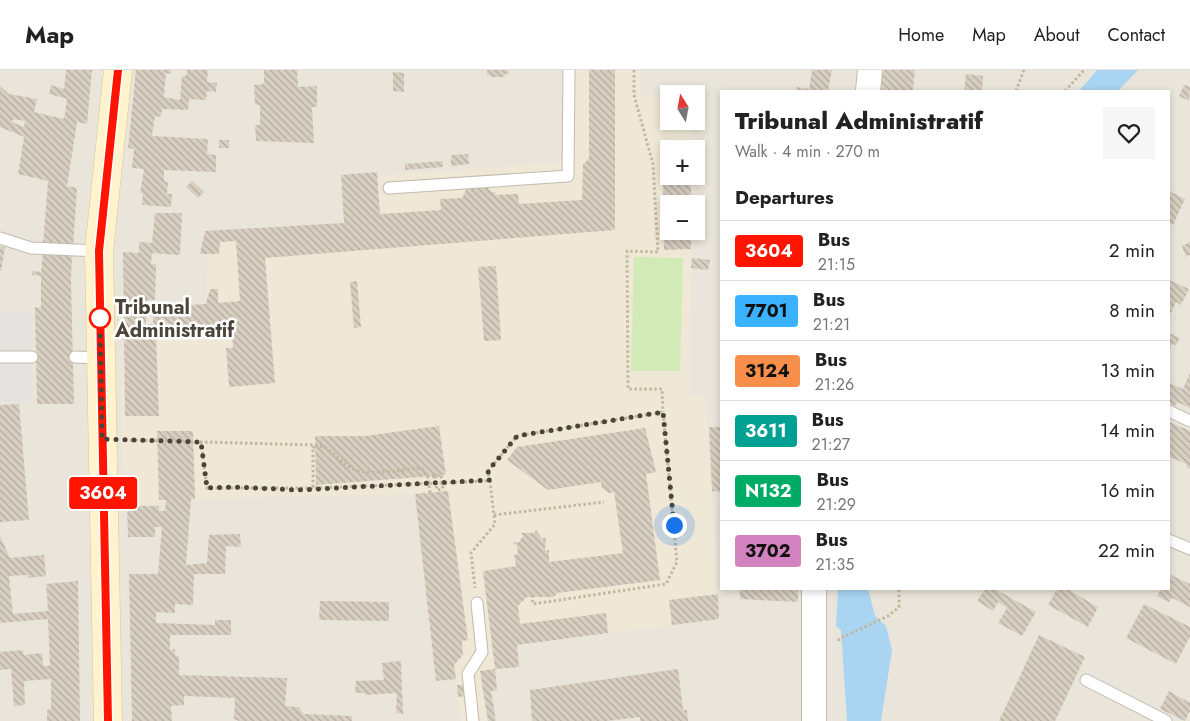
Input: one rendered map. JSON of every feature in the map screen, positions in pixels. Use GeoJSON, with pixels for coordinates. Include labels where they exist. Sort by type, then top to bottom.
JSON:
{"type":"FeatureCollection","features":[{"type":"Feature","properties":{"kind":"main road"},"geometry":{"type":"LineString","coordinates":[[108,721],[102,439],[88,358],[118,70]]}},
{"type":"Feature","properties":{"kind":"street"},"geometry":{"type":"LineString","coordinates":[[868,90],[870,70]]}},
{"type":"Feature","properties":{"kind":"street"},"geometry":{"type":"LineString","coordinates":[[814,590],[814,721]]}},
{"type":"Feature","properties":{"kind":"lane"},"geometry":{"type":"LineString","coordinates":[[389,188],[568,176],[568,70]]}},
{"type":"Feature","properties":{"kind":"lane"},"geometry":{"type":"LineString","coordinates":[[0,238],[32,248],[99,251]]}},
{"type":"Feature","properties":{"kind":"lane"},"geometry":{"type":"LineString","coordinates":[[0,357],[32,357]]}},
{"type":"Feature","properties":{"kind":"lane"},"geometry":{"type":"LineString","coordinates":[[1170,411],[1190,421]]}},
{"type":"Feature","properties":{"kind":"lane"},"geometry":{"type":"LineString","coordinates":[[1170,540],[1190,549]]}},
{"type":"Feature","properties":{"kind":"lane"},"geometry":{"type":"LineString","coordinates":[[473,721],[468,674],[482,652],[477,603]]}},
{"type":"Feature","properties":{"kind":"lane"},"geometry":{"type":"LineString","coordinates":[[1086,680],[1166,721]]}},
{"type":"Feature","properties":{"kind":"path"},"geometry":{"type":"LineString","coordinates":[[532,596],[533,604],[666,584],[677,562],[662,389],[628,389],[627,251],[658,252],[653,164],[634,95],[634,70]]}},
{"type":"Feature","properties":{"kind":"path"},"geometry":{"type":"LineString","coordinates":[[1016,90],[1024,70]]}},
{"type":"Feature","properties":{"kind":"path"},"geometry":{"type":"LineString","coordinates":[[1067,90],[1084,70]]}},
{"type":"Feature","properties":{"kind":"path"},"geometry":{"type":"LineString","coordinates":[[477,603],[471,553],[494,524],[488,471],[517,436],[663,412]]}},
{"type":"Feature","properties":{"kind":"path"},"geometry":{"type":"LineString","coordinates":[[102,439],[314,446],[333,451],[351,468],[371,472],[421,468],[428,477],[430,492]]}},
{"type":"Feature","properties":{"kind":"path"},"geometry":{"type":"LineString","coordinates":[[201,442],[207,488],[313,488],[365,484],[490,480]]}},
{"type":"Feature","properties":{"kind":"path"},"geometry":{"type":"LineString","coordinates":[[313,488],[314,446]]}},
{"type":"Feature","properties":{"kind":"path"},"geometry":{"type":"LineString","coordinates":[[428,477],[441,475],[443,489],[437,490],[435,476]]}},
{"type":"Feature","properties":{"kind":"path"},"geometry":{"type":"LineString","coordinates":[[494,515],[604,502]]}},
{"type":"Feature","properties":{"kind":"path"},"geometry":{"type":"LineString","coordinates":[[839,639],[888,616],[899,607],[899,590]]}},
{"type":"Feature","properties":{"kind":"shaded area"},"geometry":{"type":"Polygon","coordinates":[[[0,70],[1190,70],[1190,721],[0,721],[0,70]]]}},
{"type":"Feature","properties":{"kind":"shaded area"},"geometry":{"type":"Polygon","coordinates":[[[563,70],[641,70],[641,96],[660,97],[660,130],[693,130],[693,140],[660,140],[660,185],[692,185],[692,195],[660,195],[660,240],[692,240],[690,397],[706,396],[719,619],[517,645],[519,667],[480,671],[486,721],[461,721],[456,679],[436,681],[415,494],[195,499],[127,506],[121,426],[124,328],[207,307],[208,234],[343,225],[344,178],[564,162],[563,70]]]}},
{"type":"Feature","properties":{"kind":"shaded area"},"geometry":{"type":"Polygon","coordinates":[[[32,312],[32,401],[0,402],[0,313],[32,312]]]}},
{"type":"Feature","properties":{"kind":"green space"},"geometry":{"type":"Polygon","coordinates":[[[634,257],[683,258],[680,371],[631,371],[634,257]]]}},
{"type":"Feature","properties":{"kind":"water"},"geometry":{"type":"Polygon","coordinates":[[[1097,70],[1138,70],[1119,90],[1080,90],[1097,70]]]}},
{"type":"Feature","properties":{"kind":"water"},"geometry":{"type":"Polygon","coordinates":[[[838,590],[868,590],[875,616],[886,626],[892,650],[881,721],[847,721],[841,630],[836,626],[838,590]]]}},
{"type":"Feature","properties":{"kind":"building"},"geometry":{"type":"Polygon","coordinates":[[[66,70],[92,70],[87,124],[77,122],[67,186],[77,188],[73,247],[43,245],[48,181],[18,174],[24,137],[0,127],[0,86],[9,94],[37,99],[34,112],[64,119],[67,99],[49,94],[51,85],[64,89],[66,70]],[[13,119],[12,122],[24,127],[25,121],[13,119]]]}},
{"type":"Feature","properties":{"kind":"building"},"geometry":{"type":"Polygon","coordinates":[[[136,70],[171,70],[171,74],[166,73],[164,97],[180,100],[182,76],[186,76],[187,70],[208,70],[207,82],[217,83],[216,92],[207,91],[206,100],[189,99],[188,110],[162,109],[161,117],[155,116],[152,136],[208,139],[207,154],[216,155],[216,172],[164,170],[164,181],[168,182],[167,194],[172,194],[171,207],[142,205],[143,193],[140,193],[144,169],[132,168],[134,149],[128,148],[136,70]]]}},
{"type":"Feature","properties":{"kind":"building"},"geometry":{"type":"Polygon","coordinates":[[[264,70],[297,70],[298,87],[317,86],[317,107],[312,107],[314,143],[256,141],[255,125],[260,125],[260,105],[255,105],[254,85],[264,84],[264,70]]]}},
{"type":"Feature","properties":{"kind":"building"},"geometry":{"type":"Polygon","coordinates":[[[487,70],[508,70],[509,74],[505,74],[505,77],[491,77],[491,75],[487,75],[487,70]]]}},
{"type":"Feature","properties":{"kind":"building"},"geometry":{"type":"Polygon","coordinates":[[[589,70],[615,70],[615,230],[265,258],[275,383],[229,387],[226,348],[233,348],[232,332],[156,337],[159,416],[125,416],[123,252],[139,253],[139,242],[152,243],[155,213],[182,213],[180,255],[152,253],[151,264],[156,264],[155,300],[147,300],[146,324],[153,324],[153,314],[170,312],[170,306],[206,304],[210,289],[218,289],[218,303],[240,301],[236,241],[220,242],[219,254],[200,254],[205,231],[344,223],[341,175],[377,172],[380,214],[441,210],[440,199],[462,198],[467,188],[486,186],[492,192],[495,192],[495,195],[518,194],[519,204],[582,200],[583,165],[589,158],[589,70]]]}},
{"type":"Feature","properties":{"kind":"building"},"geometry":{"type":"Polygon","coordinates":[[[812,70],[832,70],[828,90],[796,90],[797,87],[809,89],[812,70]]]}},
{"type":"Feature","properties":{"kind":"building"},"geometry":{"type":"Polygon","coordinates":[[[883,70],[915,70],[913,90],[881,90],[883,70]]]}},
{"type":"Feature","properties":{"kind":"building"},"geometry":{"type":"Polygon","coordinates":[[[393,72],[404,73],[404,92],[393,91],[393,72]]]}},
{"type":"Feature","properties":{"kind":"building"},"geometry":{"type":"Polygon","coordinates":[[[966,74],[983,76],[982,90],[964,90],[966,74]]]}},
{"type":"Feature","properties":{"kind":"building"},"geometry":{"type":"Polygon","coordinates":[[[1184,85],[1190,87],[1189,101],[1179,96],[1184,85]]]}},
{"type":"Feature","properties":{"kind":"building"},"geometry":{"type":"Polygon","coordinates":[[[219,140],[229,140],[229,148],[219,148],[219,140]]]}},
{"type":"Feature","properties":{"kind":"building"},"geometry":{"type":"Polygon","coordinates":[[[468,154],[469,164],[451,166],[451,155],[468,154]]]}},
{"type":"Feature","properties":{"kind":"building"},"geometry":{"type":"Polygon","coordinates":[[[443,161],[443,167],[405,170],[405,164],[443,161]]]}},
{"type":"Feature","properties":{"kind":"building"},"geometry":{"type":"Polygon","coordinates":[[[192,181],[204,192],[198,198],[186,187],[192,181]]]}},
{"type":"Feature","properties":{"kind":"building"},"geometry":{"type":"Polygon","coordinates":[[[663,185],[691,185],[691,195],[663,195],[663,185]]]}},
{"type":"Feature","properties":{"kind":"building"},"geometry":{"type":"Polygon","coordinates":[[[1170,192],[1185,199],[1173,225],[1170,224],[1170,192]]]}},
{"type":"Feature","properties":{"kind":"building"},"geometry":{"type":"Polygon","coordinates":[[[664,240],[691,240],[691,249],[664,250],[664,240]]]}},
{"type":"Feature","properties":{"kind":"building"},"geometry":{"type":"Polygon","coordinates":[[[1190,242],[1190,255],[1186,257],[1182,246],[1190,242]]]}},
{"type":"Feature","properties":{"kind":"building"},"geometry":{"type":"Polygon","coordinates":[[[0,246],[5,247],[1,271],[0,271],[0,246]]]}},
{"type":"Feature","properties":{"kind":"building"},"geometry":{"type":"Polygon","coordinates":[[[43,254],[72,256],[74,404],[37,404],[35,307],[41,308],[41,276],[32,275],[32,271],[41,272],[43,254]]]}},
{"type":"Feature","properties":{"kind":"building"},"geometry":{"type":"Polygon","coordinates":[[[692,258],[710,260],[708,270],[691,268],[692,258]]]}},
{"type":"Feature","properties":{"kind":"building"},"geometry":{"type":"Polygon","coordinates":[[[496,266],[501,340],[484,341],[478,267],[496,266]]]}},
{"type":"Feature","properties":{"kind":"building"},"geometry":{"type":"Polygon","coordinates":[[[1170,280],[1189,289],[1181,305],[1176,302],[1170,315],[1170,280]]]}},
{"type":"Feature","properties":{"kind":"building"},"geometry":{"type":"Polygon","coordinates":[[[357,281],[361,327],[354,328],[350,282],[357,281]]]}},
{"type":"Feature","properties":{"kind":"building"},"geometry":{"type":"Polygon","coordinates":[[[1170,333],[1180,338],[1176,345],[1172,344],[1170,349],[1170,333]]]}},
{"type":"Feature","properties":{"kind":"building"},"geometry":{"type":"Polygon","coordinates":[[[1190,373],[1190,408],[1177,402],[1175,406],[1170,404],[1170,383],[1183,389],[1190,373]]]}},
{"type":"Feature","properties":{"kind":"building"},"geometry":{"type":"Polygon","coordinates":[[[19,404],[29,520],[0,522],[0,405],[19,404]]]}},
{"type":"Feature","properties":{"kind":"building"},"geometry":{"type":"Polygon","coordinates":[[[1170,422],[1190,431],[1190,469],[1186,467],[1187,464],[1170,457],[1170,422]]]}},
{"type":"Feature","properties":{"kind":"building"},"geometry":{"type":"Polygon","coordinates":[[[439,426],[446,475],[316,485],[315,436],[365,436],[439,426]]]}},
{"type":"Feature","properties":{"kind":"building"},"geometry":{"type":"Polygon","coordinates":[[[709,427],[720,427],[720,492],[712,491],[709,427]]]}},
{"type":"Feature","properties":{"kind":"building"},"geometry":{"type":"Polygon","coordinates":[[[645,428],[656,472],[646,474],[660,580],[557,593],[554,597],[527,597],[518,606],[520,624],[606,613],[608,633],[517,645],[519,667],[495,669],[483,571],[516,566],[514,555],[518,554],[517,545],[513,544],[514,541],[518,543],[523,536],[521,533],[534,533],[536,530],[542,539],[546,537],[545,551],[549,550],[549,562],[623,553],[614,492],[609,493],[602,488],[601,482],[548,490],[507,460],[517,447],[645,428]]]}},
{"type":"Feature","properties":{"kind":"building"},"geometry":{"type":"Polygon","coordinates":[[[157,431],[193,431],[195,499],[191,499],[186,565],[207,563],[209,535],[240,534],[241,547],[226,546],[225,574],[194,574],[193,605],[175,604],[175,613],[156,612],[156,623],[215,625],[215,620],[231,620],[231,635],[170,635],[170,650],[175,649],[175,655],[179,656],[179,675],[287,678],[285,706],[299,707],[303,714],[352,716],[352,721],[239,721],[234,719],[235,698],[184,696],[184,705],[171,706],[172,721],[132,721],[129,574],[158,574],[162,527],[155,527],[155,537],[128,537],[127,506],[159,506],[159,511],[165,511],[166,500],[159,500],[157,431]]]}},
{"type":"Feature","properties":{"kind":"building"},"geometry":{"type":"Polygon","coordinates":[[[448,491],[468,640],[462,641],[463,655],[454,665],[456,679],[436,681],[415,494],[448,491]]]}},
{"type":"Feature","properties":{"kind":"building"},"geometry":{"type":"Polygon","coordinates":[[[83,493],[87,493],[88,504],[84,505],[83,493]]]}},
{"type":"Feature","properties":{"kind":"building"},"geometry":{"type":"Polygon","coordinates":[[[0,536],[10,558],[44,555],[46,576],[28,578],[28,575],[9,576],[13,614],[48,611],[46,584],[78,581],[80,721],[47,721],[47,710],[51,709],[51,679],[24,681],[25,705],[14,706],[11,669],[0,670],[0,652],[23,650],[24,655],[42,653],[43,666],[50,666],[48,619],[0,623],[0,536]]]}},
{"type":"Feature","properties":{"kind":"building"},"geometry":{"type":"Polygon","coordinates":[[[1170,574],[1190,584],[1190,607],[1172,598],[1169,602],[1157,596],[1160,590],[1170,590],[1170,574]]]}},
{"type":"Feature","properties":{"kind":"building"},"geometry":{"type":"Polygon","coordinates":[[[740,590],[798,590],[798,602],[740,599],[740,590]]]}},
{"type":"Feature","properties":{"kind":"building"},"geometry":{"type":"Polygon","coordinates":[[[984,590],[997,590],[1036,612],[1022,636],[998,623],[1007,608],[998,602],[993,611],[977,601],[984,590]]]}},
{"type":"Feature","properties":{"kind":"building"},"geometry":{"type":"Polygon","coordinates":[[[1056,590],[1069,590],[1098,607],[1088,627],[1048,605],[1056,590]]]}},
{"type":"Feature","properties":{"kind":"building"},"geometry":{"type":"Polygon","coordinates":[[[718,594],[719,619],[672,625],[669,600],[718,594]]]}},
{"type":"Feature","properties":{"kind":"building"},"geometry":{"type":"Polygon","coordinates":[[[320,601],[389,602],[389,621],[319,620],[320,601]]]}},
{"type":"Feature","properties":{"kind":"building"},"geometry":{"type":"Polygon","coordinates":[[[1144,604],[1190,627],[1190,636],[1176,664],[1126,638],[1144,604]]]}},
{"type":"Feature","properties":{"kind":"building"},"geometry":{"type":"Polygon","coordinates":[[[1039,635],[1085,657],[1055,721],[999,721],[1039,635]]]}},
{"type":"Feature","properties":{"kind":"building"},"geometry":{"type":"Polygon","coordinates":[[[401,661],[403,714],[396,713],[397,693],[365,695],[365,693],[355,693],[356,681],[384,680],[382,663],[401,661]]]}},
{"type":"Feature","properties":{"kind":"building"},"geometry":{"type":"Polygon","coordinates":[[[495,669],[497,690],[491,691],[496,721],[488,721],[480,671],[495,669]]]}},
{"type":"Feature","properties":{"kind":"building"},"geometry":{"type":"Polygon","coordinates":[[[678,669],[683,710],[687,710],[688,721],[640,721],[640,717],[607,721],[532,721],[530,690],[678,669]]]}},
{"type":"Feature","properties":{"kind":"building"},"geometry":{"type":"Polygon","coordinates":[[[457,685],[463,685],[465,696],[458,697],[457,685]]]}},
{"type":"Feature","properties":{"kind":"building"},"geometry":{"type":"Polygon","coordinates":[[[1169,691],[1190,703],[1190,711],[1185,721],[1160,709],[1169,691]]]}},
{"type":"Feature","properties":{"kind":"bus line","name":"3604"},"geometry":{"type":"LineString","coordinates":[[108,721],[99,251],[118,70]]}},
{"type":"Feature","properties":{"kind":"place","name":"Tribunal Administratif"},"geometry":{"type":"Point","coordinates":[100,318]}},
{"type":"Feature","properties":{"kind":"route"},"geometry":{"type":"LineString","coordinates":[[100,318],[102,439],[201,442],[207,488],[234,487],[298,490],[490,480],[488,471],[517,436],[663,412],[674,525]]}}]}
